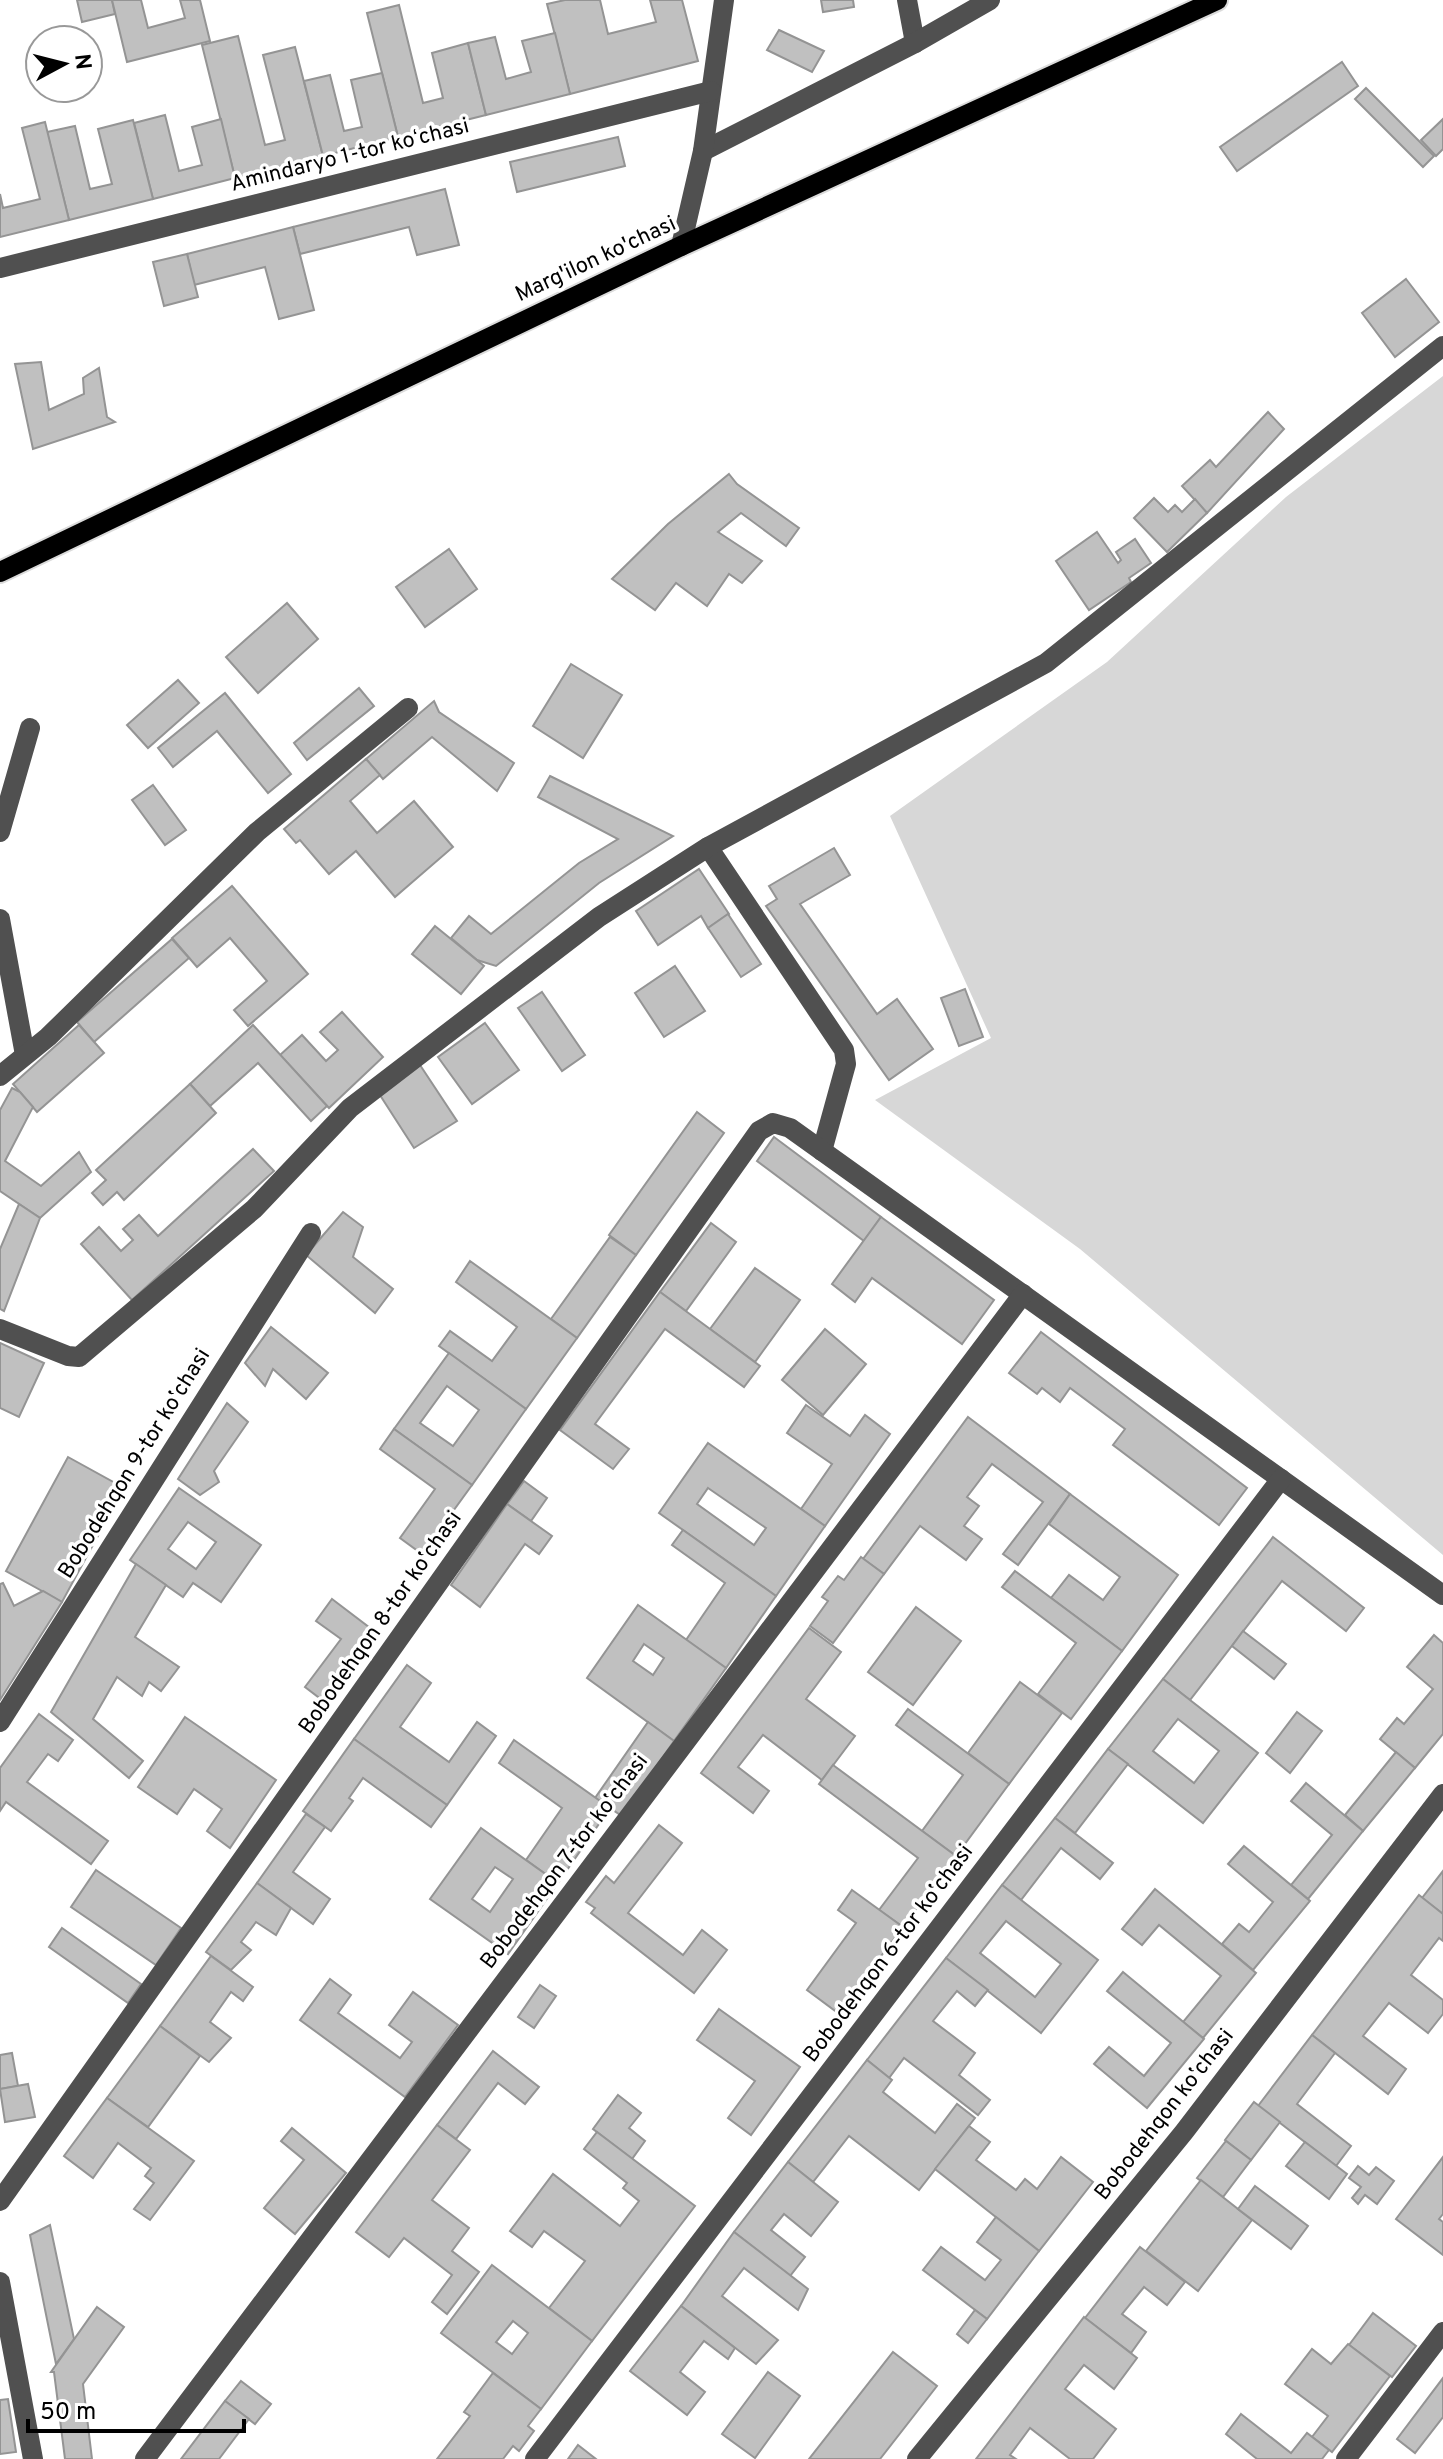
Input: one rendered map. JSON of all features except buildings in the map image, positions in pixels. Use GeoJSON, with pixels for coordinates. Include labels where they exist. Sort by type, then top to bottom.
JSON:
{"type":"FeatureCollection","features":[{"type":"Feature","properties":{"kind":"main road","name":"Marg'ilon ko'chasi"},"geometry":{"type":"LineString","coordinates":[[0,572],[681,246],[1217,0]]}},
{"type":"Feature","properties":{"kind":"street"},"geometry":{"type":"LineString","coordinates":[[681,246],[703,151],[724,0]]}},
{"type":"Feature","properties":{"kind":"street"},"geometry":{"type":"LineString","coordinates":[[907,0],[915,43]]}},
{"type":"Feature","properties":{"kind":"street"},"geometry":{"type":"LineString","coordinates":[[703,151],[915,43],[990,0]]}},
{"type":"Feature","properties":{"kind":"street","name":"Amindaryo 1-tor koʻchasi"},"geometry":{"type":"LineString","coordinates":[[0,268],[711,91]]}},
{"type":"Feature","properties":{"kind":"street"},"geometry":{"type":"LineString","coordinates":[[0,1329],[68,1356],[79,1357],[254,1209],[350,1108],[599,917],[708,847],[1046,663],[1443,346]]}},
{"type":"Feature","properties":{"kind":"street"},"geometry":{"type":"LineString","coordinates":[[0,1076],[48,1037],[257,832],[408,708]]}},
{"type":"Feature","properties":{"kind":"street"},"geometry":{"type":"LineString","coordinates":[[0,832],[30,728]]}},
{"type":"Feature","properties":{"kind":"street"},"geometry":{"type":"LineString","coordinates":[[708,847],[844,1050],[846,1064],[822,1151]]}},
{"type":"Feature","properties":{"kind":"street"},"geometry":{"type":"LineString","coordinates":[[0,919],[25,1055]]}},
{"type":"Feature","properties":{"kind":"street","name":"Bobodehqon 8-tor koʼchasi"},"geometry":{"type":"LineString","coordinates":[[0,2201],[759,1131],[773,1123],[790,1128],[1443,1595]]}},
{"type":"Feature","properties":{"kind":"street","name":"Bobodehqon 9-tor koʼchasi"},"geometry":{"type":"LineString","coordinates":[[0,1722],[311,1233]]}},
{"type":"Feature","properties":{"kind":"street","name":"Bobodehqon 7-tor koʼchasi"},"geometry":{"type":"LineString","coordinates":[[145,2459],[1023,1294]]}},
{"type":"Feature","properties":{"kind":"street","name":"Bobodehqon 6-tor koʼchasi"},"geometry":{"type":"LineString","coordinates":[[535,2459],[1281,1479]]}},
{"type":"Feature","properties":{"kind":"street","name":"Bobodehqon koʼchasi"},"geometry":{"type":"LineString","coordinates":[[917,2459],[1184,2132],[1443,1794]]}},
{"type":"Feature","properties":{"kind":"street"},"geometry":{"type":"LineString","coordinates":[[0,2282],[33,2459]]}},
{"type":"Feature","properties":{"kind":"street"},"geometry":{"type":"LineString","coordinates":[[1346,2459],[1443,2332]]}},
{"type":"Feature","properties":{"kind":"shaded area"},"geometry":{"type":"Polygon","coordinates":[[[1443,376],[1443,1555],[1080,1249],[875,1100],[991,1038],[890,816],[1107,662],[1286,497],[1443,376]]]}}]}
